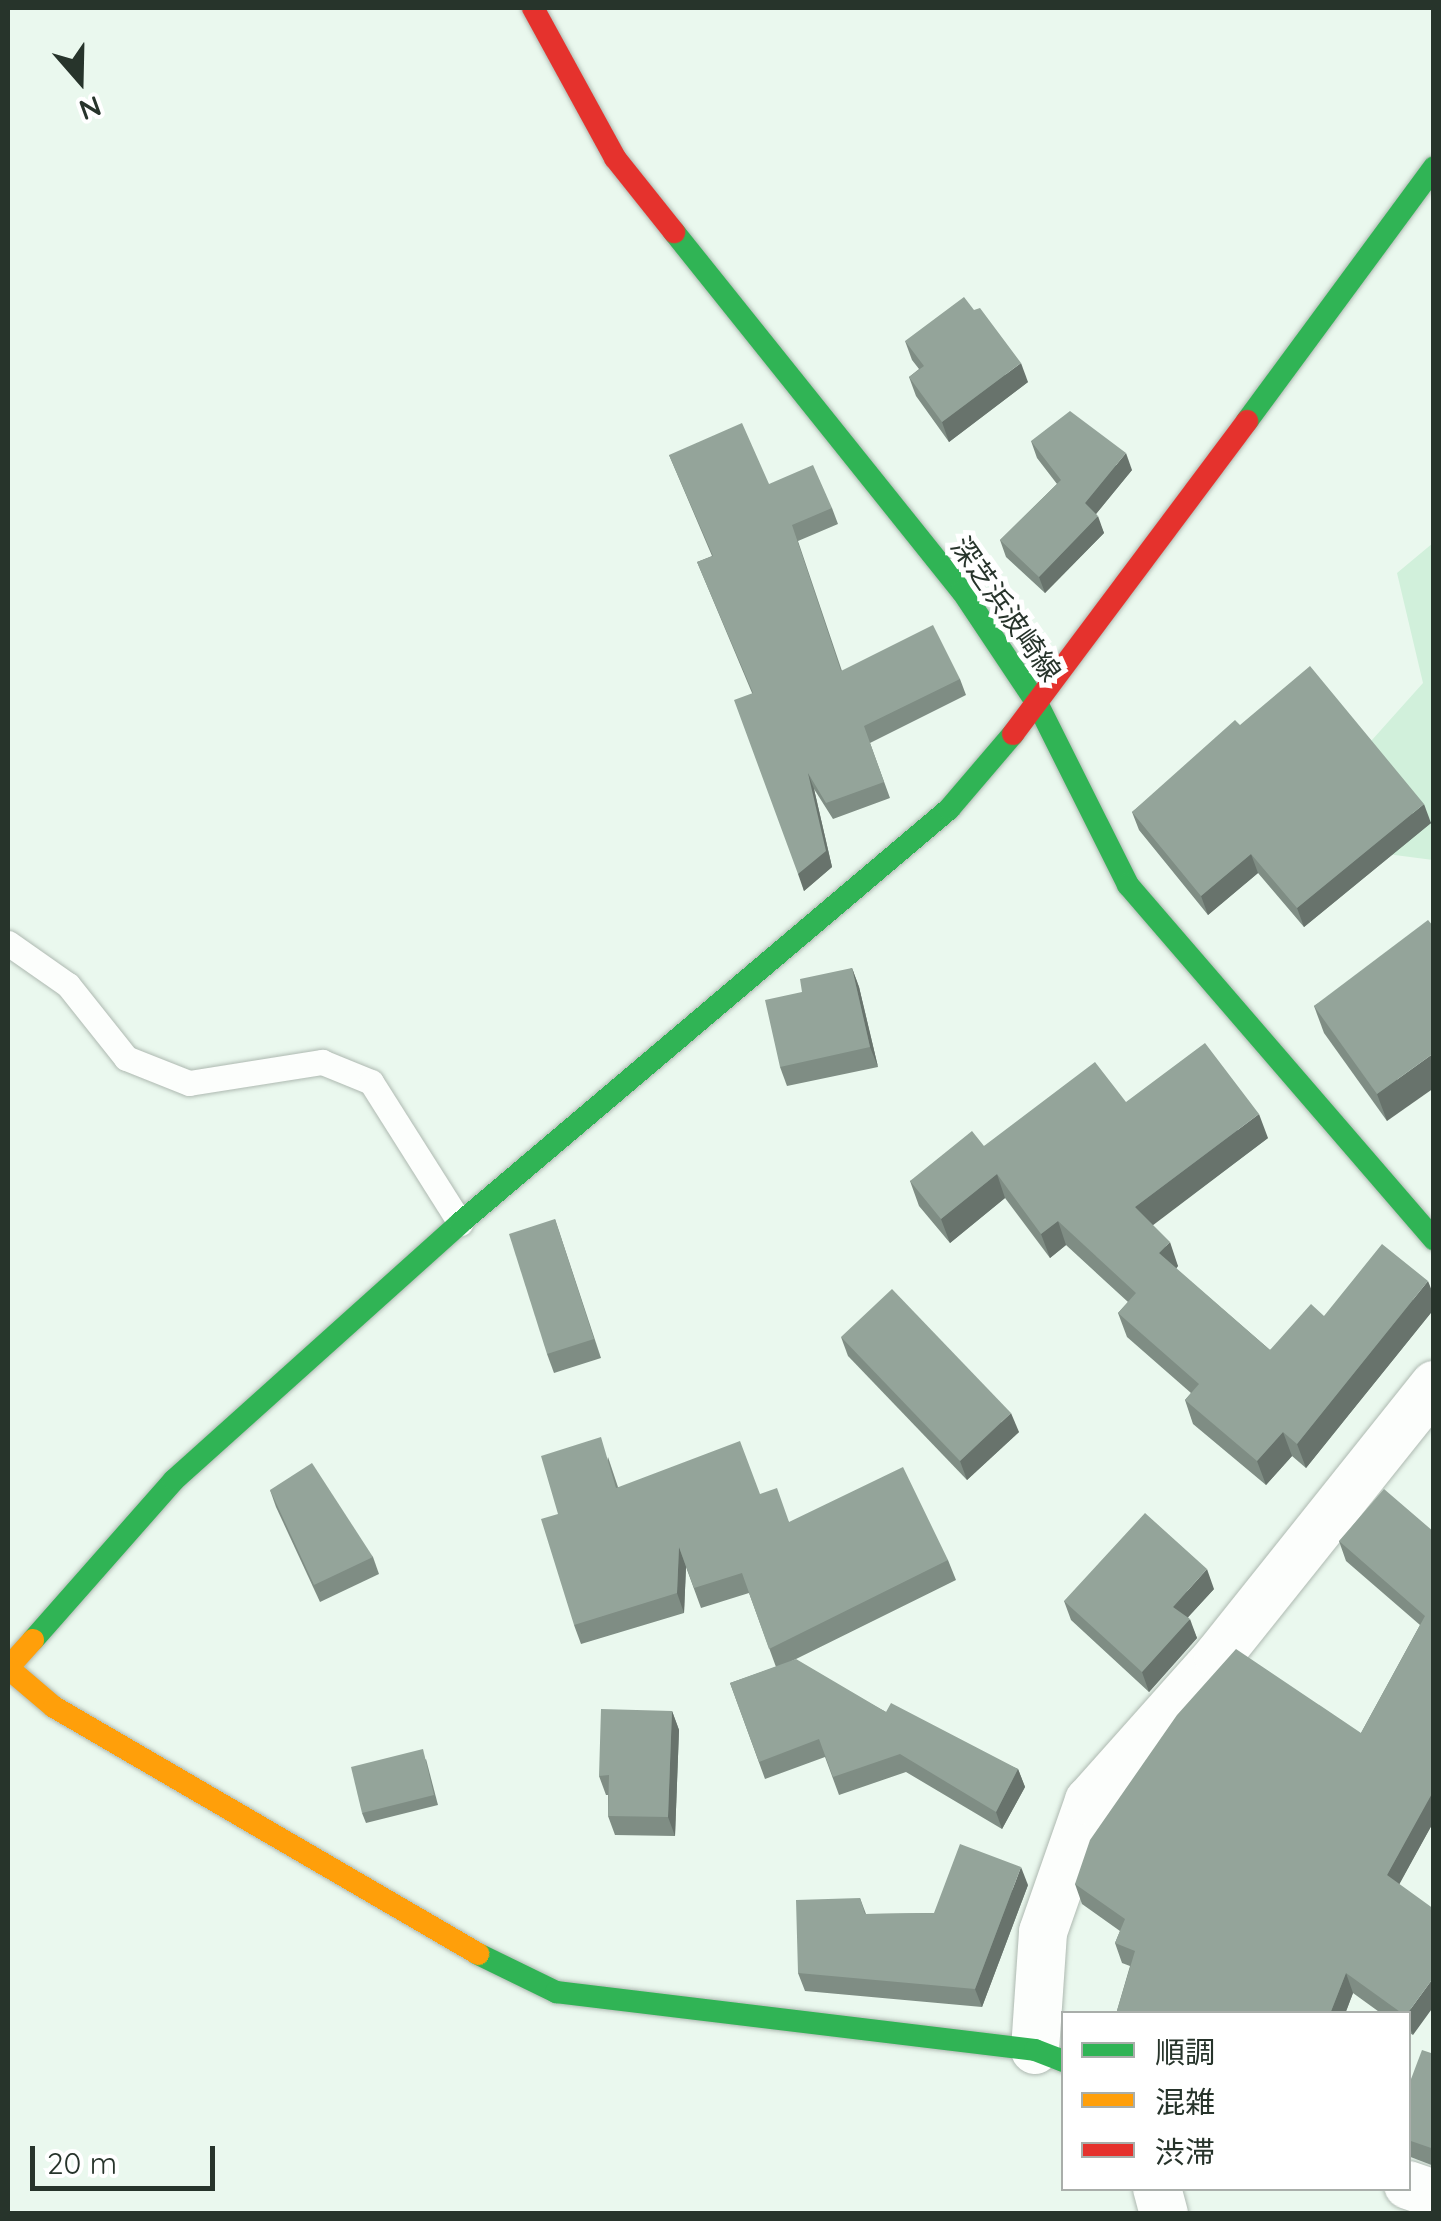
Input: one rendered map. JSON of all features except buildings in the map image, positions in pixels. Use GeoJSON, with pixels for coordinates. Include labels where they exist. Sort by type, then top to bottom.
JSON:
{"type":"FeatureCollection","features":[{"type":"Feature","properties":{"kind":"street","name":"深芝浜波崎線"},"geometry":{"type":"LineString","coordinates":[[533,8],[615,158],[962,591],[1038,706],[1128,885],[1434,1239]]}},
{"type":"Feature","properties":{"kind":"street"},"geometry":{"type":"LineString","coordinates":[[1434,167],[1038,706],[949,810],[460,1223],[174,1480],[8,1668],[54,1707],[282,1845],[423,1927],[556,1992],[1049,2056],[1043,1932],[1089,1802],[1218,1656],[1434,1385]]}},
{"type":"Feature","properties":{"kind":"lane"},"geometry":{"type":"LineString","coordinates":[[8,943],[68,985],[126,1058],[173,1077],[189,1083],[322,1062],[371,1082],[460,1223]]}},
{"type":"Feature","properties":{"kind":"green space"},"geometry":{"type":"Polygon","coordinates":[[[1433,543],[1433,860],[1364,851],[1338,778],[1423,683],[1397,573],[1433,543]]]}},
{"type":"Feature","properties":{"kind":"traffic: fast"},"geometry":{"type":"LineString","coordinates":[[1247,421],[1434,167]]}},
{"type":"Feature","properties":{"kind":"traffic: fast"},"geometry":{"type":"LineString","coordinates":[[674,232],[962,591],[1038,705],[1128,885],[1434,1239]]}},
{"type":"Feature","properties":{"kind":"traffic: fast"},"geometry":{"type":"LineString","coordinates":[[33,1640],[174,1480],[460,1223],[949,809],[1013,734]]}},
{"type":"Feature","properties":{"kind":"traffic: fast"},"geometry":{"type":"LineString","coordinates":[[478,1954],[556,1992],[1035,2050],[1061,2060]]}},
{"type":"Feature","properties":{"kind":"traffic: slow"},"geometry":{"type":"LineString","coordinates":[[33,1640],[8,1668],[54,1707],[478,1954]]}},
{"type":"Feature","properties":{"kind":"traffic: jam"},"geometry":{"type":"LineString","coordinates":[[533,8],[615,158],[674,232]]}},
{"type":"Feature","properties":{"kind":"traffic: jam"},"geometry":{"type":"LineString","coordinates":[[1013,734],[1247,421]]}}]}
